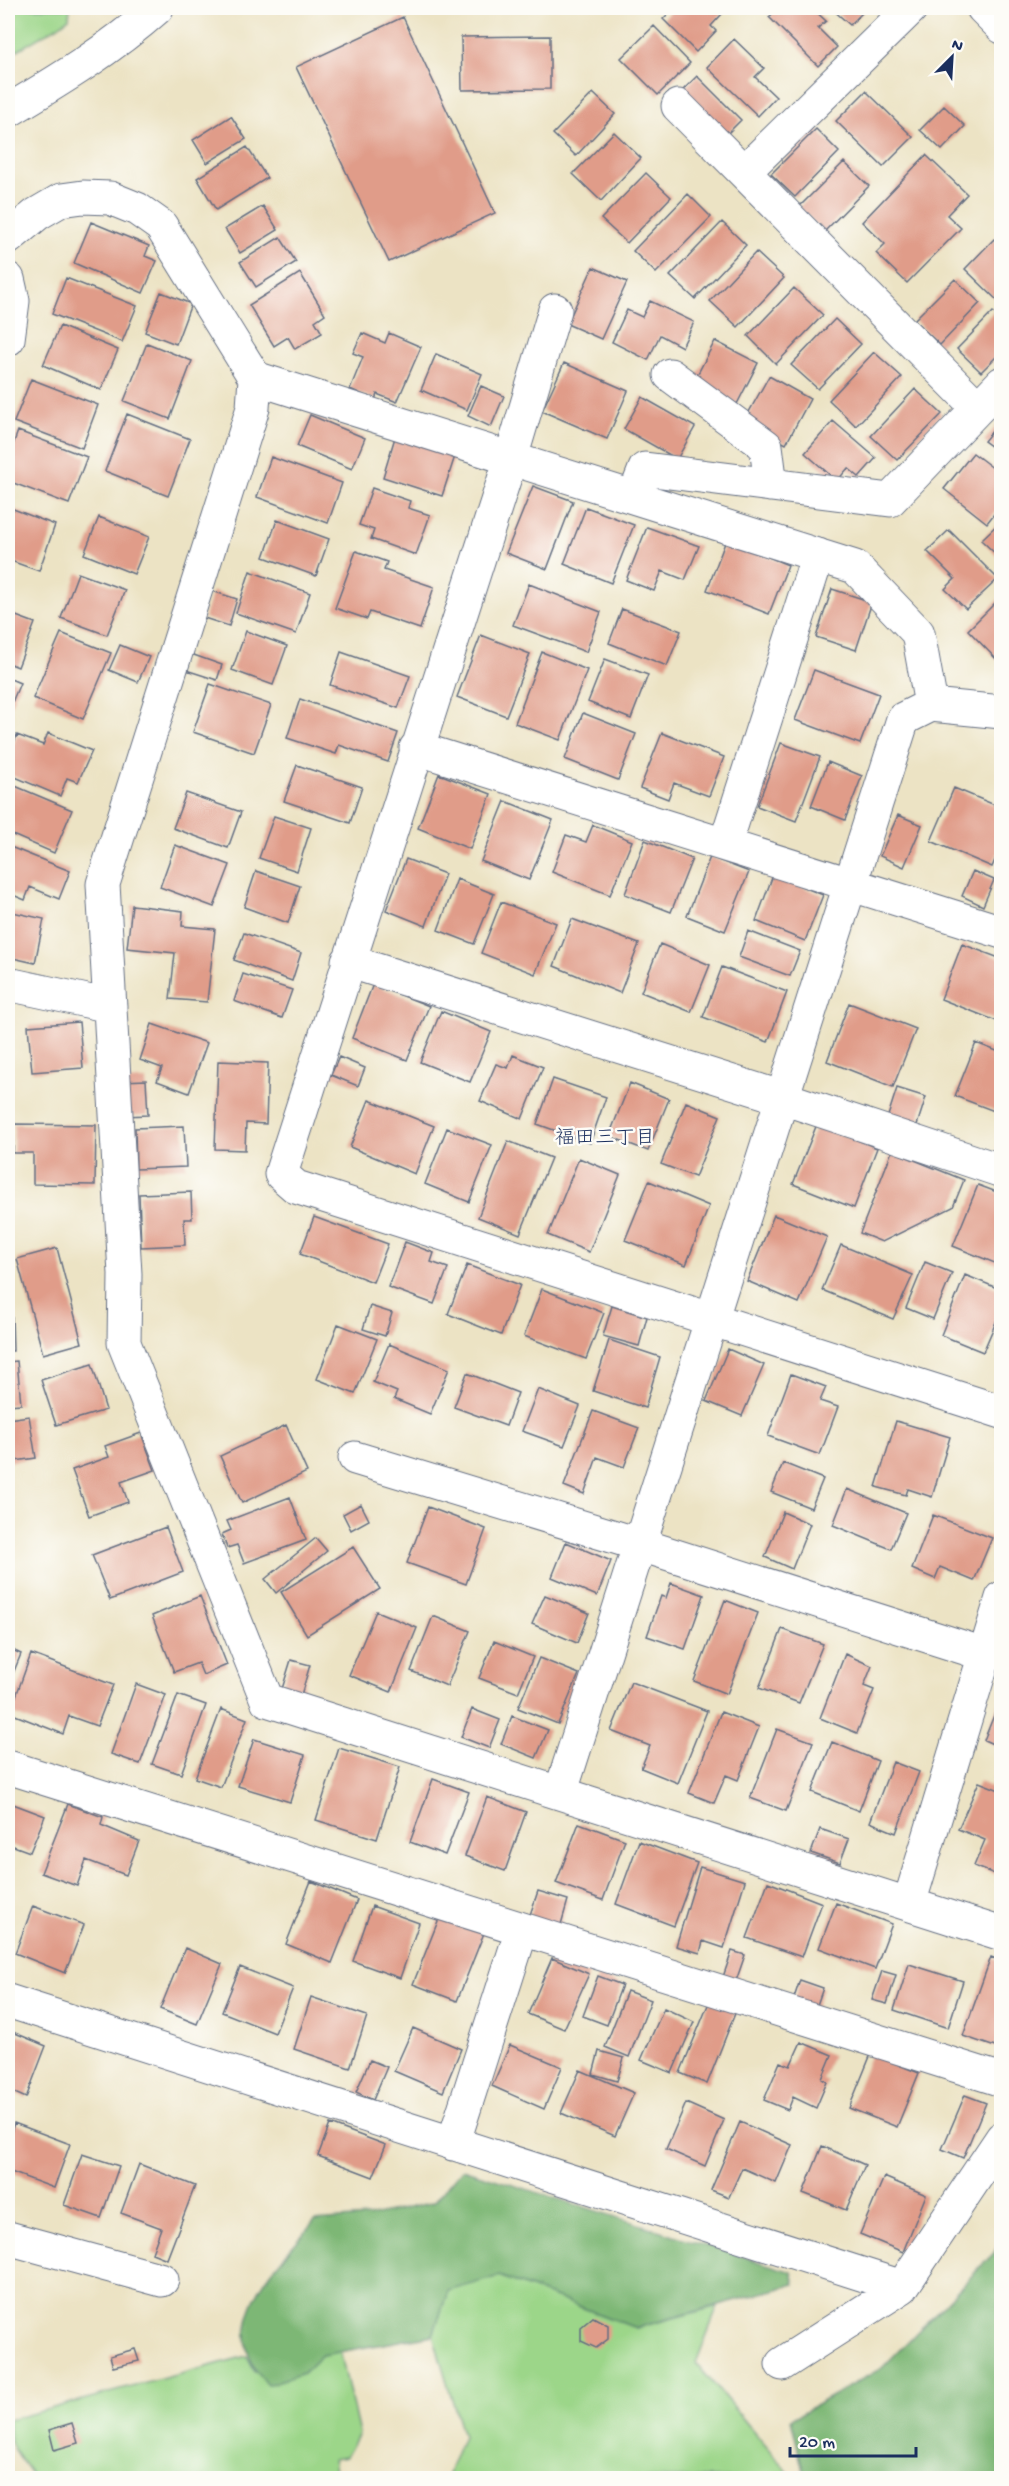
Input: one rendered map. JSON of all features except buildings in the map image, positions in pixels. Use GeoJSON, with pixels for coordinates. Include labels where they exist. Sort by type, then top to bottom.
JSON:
{"type":"FeatureCollection","features":[{"type":"Feature","properties":{"kind":"street"},"geometry":{"type":"LineString","coordinates":[[8,111],[67,77],[131,31],[157,8]]}},
{"type":"Feature","properties":{"kind":"street"},"geometry":{"type":"LineString","coordinates":[[744,172],[911,8]]}},
{"type":"Feature","properties":{"kind":"street"},"geometry":{"type":"LineString","coordinates":[[983,8],[1002,27]]}},
{"type":"Feature","properties":{"kind":"street"},"geometry":{"type":"LineString","coordinates":[[678,106],[978,408]]}},
{"type":"Feature","properties":{"kind":"street"},"geometry":{"type":"LineString","coordinates":[[8,238],[37,214],[61,200],[83,197],[110,198],[137,209],[161,226],[255,378],[253,408],[103,884],[125,1274],[124,1342],[267,1700],[561,1791],[1002,1934]]}},
{"type":"Feature","properties":{"kind":"street"},"geometry":{"type":"LineString","coordinates":[[8,279],[14,301],[8,339]]}},
{"type":"Feature","properties":{"kind":"street"},"geometry":{"type":"LineString","coordinates":[[555,310],[511,458],[416,747],[281,1174],[296,1187],[1002,1412]]}},
{"type":"Feature","properties":{"kind":"street"},"geometry":{"type":"LineString","coordinates":[[670,375],[766,446],[771,485]]}},
{"type":"Feature","properties":{"kind":"street"},"geometry":{"type":"LineString","coordinates":[[255,378],[855,567],[918,633],[931,705]]}},
{"type":"Feature","properties":{"kind":"street"},"geometry":{"type":"LineString","coordinates":[[634,497],[645,469],[890,500],[1002,383]]}},
{"type":"Feature","properties":{"kind":"street"},"geometry":{"type":"LineString","coordinates":[[725,845],[818,555]]}},
{"type":"Feature","properties":{"kind":"street"},"geometry":{"type":"LineString","coordinates":[[561,1791],[780,1097],[903,719],[931,705],[1002,712]]}},
{"type":"Feature","properties":{"kind":"street"},"geometry":{"type":"LineString","coordinates":[[416,747],[1002,932]]}},
{"type":"Feature","properties":{"kind":"street"},"geometry":{"type":"LineString","coordinates":[[348,961],[780,1097],[1002,1172]]}},
{"type":"Feature","properties":{"kind":"street"},"geometry":{"type":"LineString","coordinates":[[8,984],[110,1006]]}},
{"type":"Feature","properties":{"kind":"street"},"geometry":{"type":"LineString","coordinates":[[355,1458],[638,1544],[984,1654]]}},
{"type":"Feature","properties":{"kind":"street"},"geometry":{"type":"LineString","coordinates":[[909,1904],[1002,1598]]}},
{"type":"Feature","properties":{"kind":"street"},"geometry":{"type":"LineString","coordinates":[[8,1767],[1002,2080]]}},
{"type":"Feature","properties":{"kind":"street"},"geometry":{"type":"LineString","coordinates":[[453,2144],[522,1929]]}},
{"type":"Feature","properties":{"kind":"street"},"geometry":{"type":"LineString","coordinates":[[8,2001],[902,2287]]}},
{"type":"Feature","properties":{"kind":"street"},"geometry":{"type":"LineString","coordinates":[[782,2364],[902,2287],[1002,2138]]}},
{"type":"Feature","properties":{"kind":"street"},"geometry":{"type":"LineString","coordinates":[[8,2238],[162,2280]]}},
{"type":"Feature","properties":{"kind":"green space"},"geometry":{"type":"Polygon","coordinates":[[[12,8],[70,8],[69,18],[8,56],[8,10],[12,8]]]}},
{"type":"Feature","properties":{"kind":"green space"},"geometry":{"type":"Polygon","coordinates":[[[462,2169],[792,2272],[795,2284],[636,2328],[499,2276],[448,2291],[433,2335],[322,2355],[303,2373],[267,2385],[252,2362],[246,2340],[248,2319],[255,2298],[268,2277],[315,2221],[368,2217],[434,2202],[462,2169]]]}},
{"type":"Feature","properties":{"kind":"green space"},"geometry":{"type":"Polygon","coordinates":[[[1001,2241],[1001,2478],[805,2478],[791,2419],[882,2368],[994,2253],[1001,2241]]]}},
{"type":"Feature","properties":{"kind":"green space"},"geometry":{"type":"Polygon","coordinates":[[[499,2276],[636,2328],[718,2306],[696,2363],[793,2478],[446,2478],[463,2436],[433,2335],[448,2290],[499,2276]]]}},
{"type":"Feature","properties":{"kind":"green space"},"geometry":{"type":"Polygon","coordinates":[[[340,2350],[359,2434],[346,2457],[333,2459],[336,2478],[34,2478],[10,2444],[8,2420],[247,2356],[255,2371],[303,2373],[321,2355],[340,2350]]]}},
{"type":"Feature","properties":{"kind":"district","name":"福田三丁目"},"geometry":{"type":"Point","coordinates":[605,1139]}}]}
